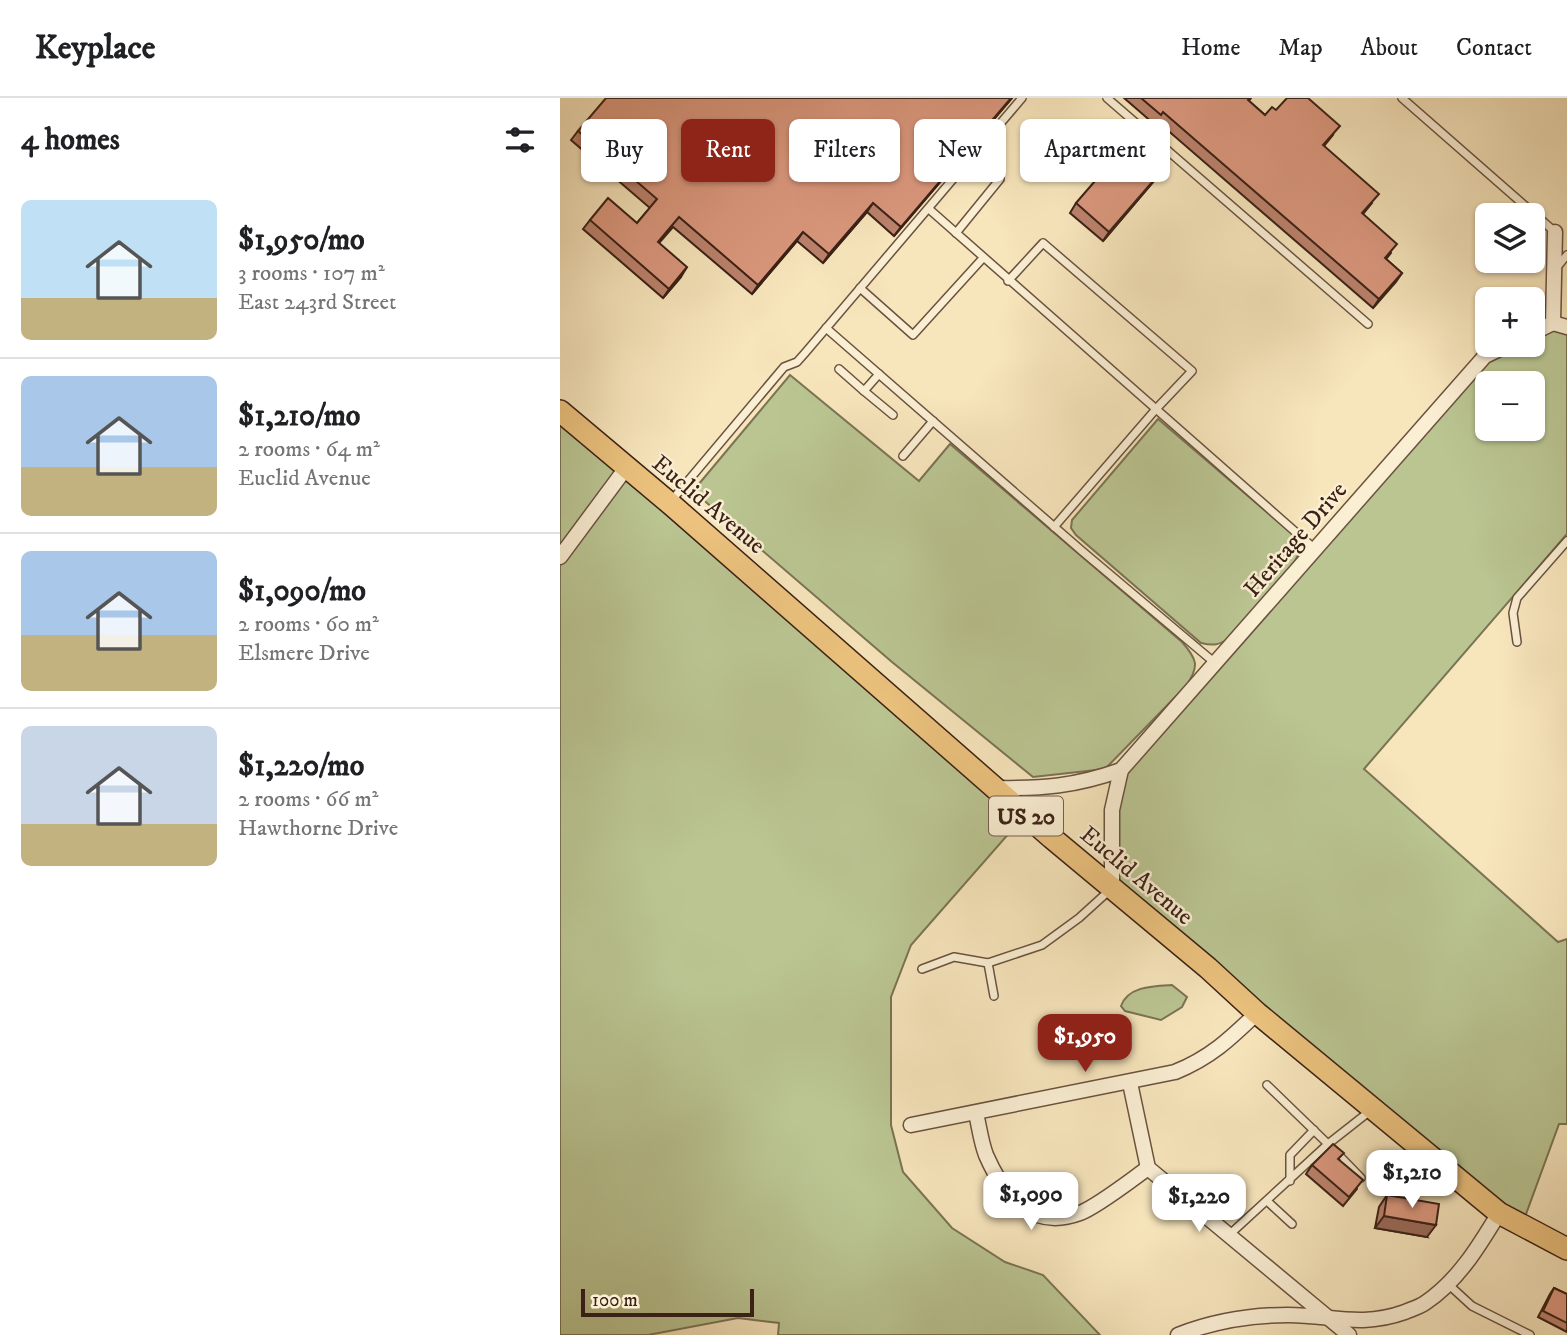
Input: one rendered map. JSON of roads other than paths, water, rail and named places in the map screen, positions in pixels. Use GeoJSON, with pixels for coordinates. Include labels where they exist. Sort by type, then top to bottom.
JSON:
{"type":"FeatureCollection","features":[{"type":"Feature","properties":{"kind":"main road","name":"Euclid Avenue"},"geometry":{"type":"LineString","coordinates":[[560,411],[1257,1013],[1499,1213],[1567,1249]]}},
{"type":"Feature","properties":{"kind":"street"},"geometry":{"type":"LineString","coordinates":[[1555,232],[1554,270],[1560,325]]}},
{"type":"Feature","properties":{"kind":"street","name":"Heritage Drive"},"geometry":{"type":"LineString","coordinates":[[1112,888],[1112,810],[1121,770],[1484,357]]}},
{"type":"Feature","properties":{"kind":"street"},"geometry":{"type":"LineString","coordinates":[[560,557],[626,468]]}},
{"type":"Feature","properties":{"kind":"street"},"geometry":{"type":"LineString","coordinates":[[994,788],[1040,789],[1091,780],[1121,770]]}},
{"type":"Feature","properties":{"kind":"street"},"geometry":{"type":"LineString","coordinates":[[911,1125],[1175,1073],[1198,1063],[1220,1048],[1257,1013]]}},
{"type":"Feature","properties":{"kind":"street"},"geometry":{"type":"LineString","coordinates":[[1130,1083],[1149,1168],[1227,1236],[1349,1335]]}},
{"type":"Feature","properties":{"kind":"street"},"geometry":{"type":"LineString","coordinates":[[976,1113],[985,1153],[1000,1181],[1017,1203],[1033,1214],[1048,1219],[1081,1213],[1149,1168]]}},
{"type":"Feature","properties":{"kind":"street"},"geometry":{"type":"LineString","coordinates":[[1178,1335],[1207,1324],[1249,1316],[1292,1315],[1356,1321],[1385,1319],[1422,1305],[1448,1284],[1477,1250],[1499,1213]]}},
{"type":"Feature","properties":{"kind":"lane"},"geometry":{"type":"LineString","coordinates":[[1004,119],[1022,98]]}},
{"type":"Feature","properties":{"kind":"lane"},"geometry":{"type":"LineString","coordinates":[[1107,98],[1368,324]]}},
{"type":"Feature","properties":{"kind":"lane"},"geometry":{"type":"LineString","coordinates":[[1402,98],[1555,232]]}},
{"type":"Feature","properties":{"kind":"lane"},"geometry":{"type":"LineString","coordinates":[[669,503],[784,367],[797,362],[952,182]]}},
{"type":"Feature","properties":{"kind":"lane"},"geometry":{"type":"LineString","coordinates":[[956,233],[998,182]]}},
{"type":"Feature","properties":{"kind":"lane"},"geometry":{"type":"LineString","coordinates":[[929,209],[1316,550]]}},
{"type":"Feature","properties":{"kind":"lane"},"geometry":{"type":"LineString","coordinates":[[1008,281],[1043,243],[1192,370],[1054,527]]}},
{"type":"Feature","properties":{"kind":"lane"},"geometry":{"type":"LineString","coordinates":[[1554,270],[1567,255]]}},
{"type":"Feature","properties":{"kind":"lane"},"geometry":{"type":"LineString","coordinates":[[860,288],[913,335],[983,258]]}},
{"type":"Feature","properties":{"kind":"lane"},"geometry":{"type":"LineString","coordinates":[[826,328],[1216,664]]}},
{"type":"Feature","properties":{"kind":"lane"},"geometry":{"type":"LineString","coordinates":[[839,369],[893,415]]}},
{"type":"Feature","properties":{"kind":"lane"},"geometry":{"type":"LineString","coordinates":[[864,391],[879,374]]}},
{"type":"Feature","properties":{"kind":"lane"},"geometry":{"type":"LineString","coordinates":[[903,456],[933,422]]}},
{"type":"Feature","properties":{"kind":"lane"},"geometry":{"type":"LineString","coordinates":[[1517,642],[1513,613],[1517,598],[1567,541]]}},
{"type":"Feature","properties":{"kind":"lane"},"geometry":{"type":"LineString","coordinates":[[922,969],[954,957],[988,963],[1042,945],[1079,918],[1112,888]]}},
{"type":"Feature","properties":{"kind":"lane"},"geometry":{"type":"LineString","coordinates":[[988,963],[994,996]]}},
{"type":"Feature","properties":{"kind":"lane"},"geometry":{"type":"LineString","coordinates":[[1267,1086],[1361,1178]]}},
{"type":"Feature","properties":{"kind":"lane"},"geometry":{"type":"LineString","coordinates":[[1227,1236],[1328,1144],[1373,1109]]}},
{"type":"Feature","properties":{"kind":"lane"},"geometry":{"type":"LineString","coordinates":[[1290,1181],[1290,1155],[1314,1130]]}},
{"type":"Feature","properties":{"kind":"lane"},"geometry":{"type":"LineString","coordinates":[[1267,1201],[1292,1224]]}},
{"type":"Feature","properties":{"kind":"lane"},"geometry":{"type":"LineString","coordinates":[[1448,1284],[1472,1306],[1530,1335]]}}]}
